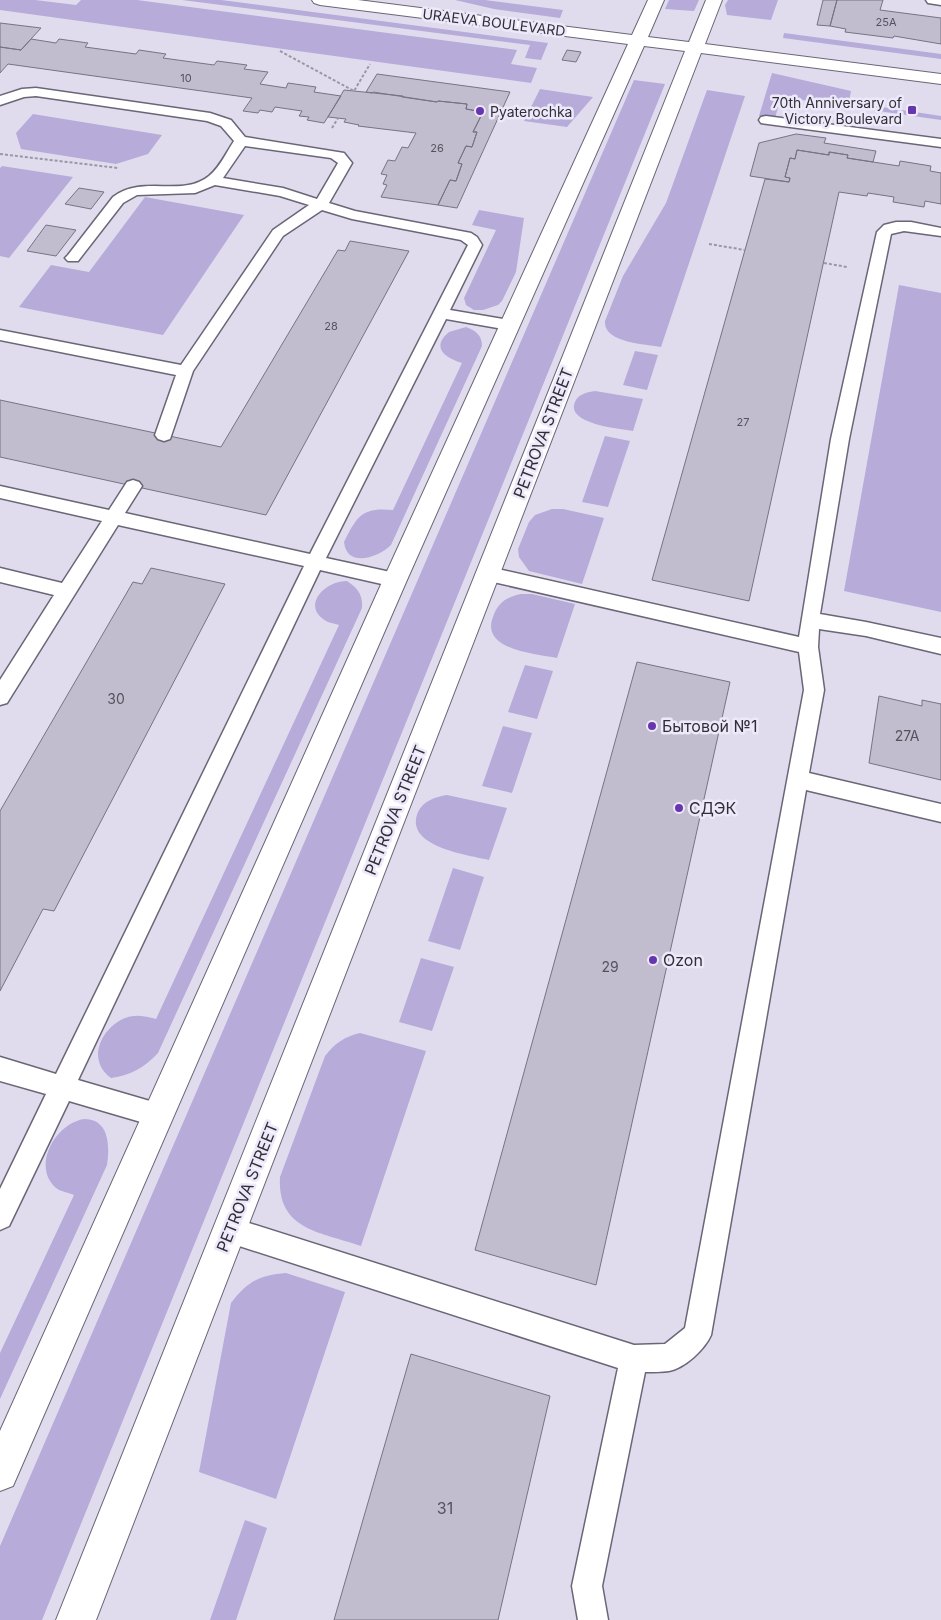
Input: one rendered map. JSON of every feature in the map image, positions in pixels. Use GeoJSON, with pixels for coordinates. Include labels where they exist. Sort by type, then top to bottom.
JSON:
{"type":"FeatureCollection","features":[{"type":"Feature","properties":{"kind":"main road","name":"URAEVA BOULEVARD"},"geometry":{"type":"LineString","coordinates":[[320,0],[941,80]]}},
{"type":"Feature","properties":{"kind":"main road"},"geometry":{"type":"LineString","coordinates":[[0,1473],[395,580],[656,0]]}},
{"type":"Feature","properties":{"kind":"main road","name":"PETROVA STREET"},"geometry":{"type":"LineString","coordinates":[[76,1620],[714,0]]}},
{"type":"Feature","properties":{"kind":"lane"},"geometry":{"type":"LineString","coordinates":[[932,0],[941,1]]}},
{"type":"Feature","properties":{"kind":"lane"},"geometry":{"type":"LineString","coordinates":[[0,101],[22,93],[36,92],[210,117],[226,123],[241,141],[340,156],[346,163],[321,204],[294,220],[278,233],[186,371],[164,435]]}},
{"type":"Feature","properties":{"kind":"lane"},"geometry":{"type":"LineString","coordinates":[[766,120],[941,143]]}},
{"type":"Feature","properties":{"kind":"lane"},"geometry":{"type":"LineString","coordinates":[[214,180],[241,141]]}},
{"type":"Feature","properties":{"kind":"lane"},"geometry":{"type":"LineString","coordinates":[[0,1217],[315,562],[474,245],[472,240],[458,234],[352,214],[283,192],[214,180],[194,188],[169,191],[145,190],[128,193],[118,200],[73,258]]}},
{"type":"Feature","properties":{"kind":"lane"},"geometry":{"type":"LineString","coordinates":[[230,1230],[634,1359],[670,1357],[697,1334],[814,690],[808,647],[810,620],[840,439],[884,232],[899,226],[941,232]]}},
{"type":"Feature","properties":{"kind":"lane"},"geometry":{"type":"LineString","coordinates":[[441,313],[509,325]]}},
{"type":"Feature","properties":{"kind":"lane"},"geometry":{"type":"LineString","coordinates":[[0,335],[186,371]]}},
{"type":"Feature","properties":{"kind":"lane"},"geometry":{"type":"LineString","coordinates":[[0,697],[132,486]]}},
{"type":"Feature","properties":{"kind":"lane"},"geometry":{"type":"LineString","coordinates":[[0,492],[395,580]]}},
{"type":"Feature","properties":{"kind":"lane"},"geometry":{"type":"LineString","coordinates":[[0,574],[66,591]]}},
{"type":"Feature","properties":{"kind":"lane"},"geometry":{"type":"LineString","coordinates":[[489,574],[808,647]]}},
{"type":"Feature","properties":{"kind":"lane"},"geometry":{"type":"LineString","coordinates":[[810,620],[866,629],[941,646]]}},
{"type":"Feature","properties":{"kind":"lane"},"geometry":{"type":"LineString","coordinates":[[799,779],[941,812]]}},
{"type":"Feature","properties":{"kind":"lane"},"geometry":{"type":"LineString","coordinates":[[0,1069],[158,1115]]}},
{"type":"Feature","properties":{"kind":"lane"},"geometry":{"type":"LineString","coordinates":[[593,1620],[587,1586],[634,1359]]}},
{"type":"Feature","properties":{"kind":"path"},"geometry":{"type":"LineString","coordinates":[[280,52],[354,91],[370,64]]}},
{"type":"Feature","properties":{"kind":"path"},"geometry":{"type":"LineString","coordinates":[[0,154],[126,169]]}},
{"type":"Feature","properties":{"kind":"path"},"geometry":{"type":"LineString","coordinates":[[709,244],[745,250]]}},
{"type":"Feature","properties":{"kind":"shaded area"},"geometry":{"type":"Polygon","coordinates":[[[0,0],[35,0],[76,5],[81,0],[137,0],[517,50],[511,64],[537,68],[531,83],[0,10],[0,0]]]}},
{"type":"Feature","properties":{"kind":"shaded area"},"geometry":{"type":"Polygon","coordinates":[[[182,0],[221,0],[548,43],[541,60],[525,58],[530,45],[182,0]]]}},
{"type":"Feature","properties":{"kind":"shaded area"},"geometry":{"type":"Polygon","coordinates":[[[455,0],[485,0],[563,10],[560,18],[494,9],[455,0]]]}},
{"type":"Feature","properties":{"kind":"shaded area"},"geometry":{"type":"Polygon","coordinates":[[[669,0],[699,0],[694,11],[665,9],[669,0]]]}},
{"type":"Feature","properties":{"kind":"shaded area"},"geometry":{"type":"Polygon","coordinates":[[[728,0],[778,0],[771,20],[727,15],[725,5],[728,0]]]}},
{"type":"Feature","properties":{"kind":"shaded area"},"geometry":{"type":"Polygon","coordinates":[[[784,33],[941,54],[941,59],[783,38],[784,33]]]}},
{"type":"Feature","properties":{"kind":"shaded area"},"geometry":{"type":"Polygon","coordinates":[[[772,73],[851,91],[849,102],[941,116],[941,120],[781,97],[775,118],[759,116],[772,73]]]}},
{"type":"Feature","properties":{"kind":"shaded area"},"geometry":{"type":"Polygon","coordinates":[[[634,80],[665,84],[42,1620],[0,1620],[0,1546],[634,80]]]}},
{"type":"Feature","properties":{"kind":"shaded area"},"geometry":{"type":"Polygon","coordinates":[[[540,89],[593,97],[567,127],[524,121],[540,89]]]}},
{"type":"Feature","properties":{"kind":"shaded area"},"geometry":{"type":"Polygon","coordinates":[[[707,90],[745,96],[661,347],[618,338],[606,328],[605,321],[623,276],[666,203],[707,90]]]}},
{"type":"Feature","properties":{"kind":"shaded area"},"geometry":{"type":"Polygon","coordinates":[[[33,114],[162,135],[148,154],[116,164],[21,149],[16,133],[33,114]]]}},
{"type":"Feature","properties":{"kind":"shaded area"},"geometry":{"type":"Polygon","coordinates":[[[2,166],[73,177],[9,258],[0,256],[0,168],[2,166]]]}},
{"type":"Feature","properties":{"kind":"shaded area"},"geometry":{"type":"Polygon","coordinates":[[[145,197],[244,215],[163,335],[19,307],[51,265],[89,272],[145,197]]]}},
{"type":"Feature","properties":{"kind":"shaded area"},"geometry":{"type":"Polygon","coordinates":[[[479,210],[524,218],[516,272],[502,301],[498,305],[483,310],[474,310],[466,305],[464,298],[496,230],[472,225],[479,210]]]}},
{"type":"Feature","properties":{"kind":"shaded area"},"geometry":{"type":"Polygon","coordinates":[[[899,285],[941,293],[941,612],[844,591],[899,285]]]}},
{"type":"Feature","properties":{"kind":"shaded area"},"geometry":{"type":"Polygon","coordinates":[[[466,327],[478,334],[482,346],[391,545],[372,556],[357,558],[351,556],[346,550],[344,542],[357,520],[367,512],[374,510],[393,510],[462,363],[442,352],[441,343],[449,332],[466,327]]]}},
{"type":"Feature","properties":{"kind":"shaded area"},"geometry":{"type":"Polygon","coordinates":[[[635,351],[658,355],[647,390],[623,385],[635,351]]]}},
{"type":"Feature","properties":{"kind":"shaded area"},"geometry":{"type":"Polygon","coordinates":[[[595,391],[643,399],[633,431],[595,424],[578,416],[574,409],[576,399],[584,394],[595,391]]]}},
{"type":"Feature","properties":{"kind":"shaded area"},"geometry":{"type":"Polygon","coordinates":[[[605,436],[630,441],[608,507],[582,502],[605,436]]]}},
{"type":"Feature","properties":{"kind":"shaded area"},"geometry":{"type":"Polygon","coordinates":[[[552,509],[563,509],[604,518],[582,584],[529,571],[519,557],[518,549],[529,522],[535,515],[552,509]]]}},
{"type":"Feature","properties":{"kind":"shaded area"},"geometry":{"type":"Polygon","coordinates":[[[347,581],[359,592],[362,599],[362,608],[158,1053],[137,1070],[111,1078],[103,1071],[99,1062],[98,1054],[103,1037],[109,1029],[125,1018],[140,1016],[156,1019],[339,625],[328,622],[320,616],[316,610],[315,603],[318,596],[330,585],[347,581]]]}},
{"type":"Feature","properties":{"kind":"shaded area"},"geometry":{"type":"Polygon","coordinates":[[[521,594],[532,594],[575,604],[557,658],[512,648],[495,637],[491,628],[493,617],[500,604],[511,597],[521,594]]]}},
{"type":"Feature","properties":{"kind":"shaded area"},"geometry":{"type":"Polygon","coordinates":[[[525,665],[553,671],[537,719],[508,712],[525,665]]]}},
{"type":"Feature","properties":{"kind":"shaded area"},"geometry":{"type":"Polygon","coordinates":[[[503,726],[532,733],[512,793],[482,786],[503,726]]]}},
{"type":"Feature","properties":{"kind":"shaded area"},"geometry":{"type":"Polygon","coordinates":[[[447,795],[507,808],[489,860],[440,847],[420,834],[416,824],[420,808],[430,800],[447,795]]]}},
{"type":"Feature","properties":{"kind":"shaded area"},"geometry":{"type":"Polygon","coordinates":[[[453,868],[484,877],[460,950],[428,941],[453,868]]]}},
{"type":"Feature","properties":{"kind":"shaded area"},"geometry":{"type":"Polygon","coordinates":[[[421,958],[454,967],[432,1031],[399,1022],[421,958]]]}},
{"type":"Feature","properties":{"kind":"shaded area"},"geometry":{"type":"Polygon","coordinates":[[[360,1033],[426,1051],[361,1246],[317,1232],[304,1226],[294,1218],[286,1208],[281,1195],[280,1177],[325,1056],[340,1041],[360,1033]]]}},
{"type":"Feature","properties":{"kind":"shaded area"},"geometry":{"type":"Polygon","coordinates":[[[84,1119],[99,1123],[106,1134],[108,1142],[107,1165],[0,1399],[0,1353],[74,1195],[59,1190],[50,1182],[46,1172],[49,1149],[63,1130],[73,1123],[84,1119]]]}},
{"type":"Feature","properties":{"kind":"shaded area"},"geometry":{"type":"Polygon","coordinates":[[[286,1273],[345,1292],[276,1499],[199,1472],[231,1303],[254,1281],[286,1273]]]}},
{"type":"Feature","properties":{"kind":"shaded area"},"geometry":{"type":"Polygon","coordinates":[[[245,1520],[267,1528],[236,1620],[210,1620],[245,1520]]]}},
{"type":"Feature","properties":{"kind":"building"},"geometry":{"type":"Polygon","coordinates":[[[823,0],[837,0],[830,26],[817,25],[823,0]]]}},
{"type":"Feature","properties":{"kind":"building"},"geometry":{"type":"Polygon","coordinates":[[[837,0],[883,0],[880,10],[941,18],[941,44],[894,36],[893,38],[845,32],[846,29],[830,26],[837,0]]]}},
{"type":"Feature","properties":{"kind":"building"},"geometry":{"type":"Polygon","coordinates":[[[0,23],[41,28],[21,50],[0,47],[0,23]]]}},
{"type":"Feature","properties":{"kind":"building"},"geometry":{"type":"Polygon","coordinates":[[[31,39],[56,43],[59,39],[88,43],[85,47],[136,54],[139,50],[166,54],[163,58],[214,65],[217,61],[247,65],[244,69],[268,72],[260,84],[286,88],[288,83],[316,87],[314,92],[341,96],[324,123],[307,120],[309,117],[299,116],[302,111],[275,107],[272,112],[260,110],[258,113],[243,111],[252,98],[8,64],[0,73],[0,47],[21,50],[31,39]]]}},
{"type":"Feature","properties":{"kind":"building"},"geometry":{"type":"Polygon","coordinates":[[[567,50],[581,52],[576,62],[562,60],[567,50]]]}},
{"type":"Feature","properties":{"kind":"building"},"geometry":{"type":"Polygon","coordinates":[[[377,74],[510,92],[457,208],[438,205],[450,180],[456,181],[462,164],[458,163],[466,146],[472,147],[477,132],[473,132],[483,112],[466,109],[467,104],[437,102],[366,92],[377,74]]]}},
{"type":"Feature","properties":{"kind":"building"},"geometry":{"type":"Polygon","coordinates":[[[344,90],[467,104],[466,109],[483,112],[473,132],[477,132],[472,147],[466,146],[458,163],[462,164],[456,181],[450,180],[438,205],[381,197],[387,185],[383,184],[387,175],[381,174],[388,160],[395,161],[402,147],[408,148],[416,133],[358,126],[344,122],[346,119],[328,117],[344,90]]]}},
{"type":"Feature","properties":{"kind":"building"},"geometry":{"type":"Polygon","coordinates":[[[796,134],[826,138],[824,143],[876,151],[873,162],[847,158],[848,155],[829,152],[829,155],[797,150],[795,159],[790,158],[785,177],[790,178],[789,182],[750,176],[759,143],[796,134]]]}},
{"type":"Feature","properties":{"kind":"building"},"geometry":{"type":"Polygon","coordinates":[[[797,150],[829,155],[829,152],[848,155],[847,158],[899,166],[900,161],[931,166],[930,171],[941,173],[941,204],[925,201],[924,207],[893,202],[894,197],[868,193],[867,196],[839,192],[749,601],[652,580],[765,179],[789,182],[790,178],[785,177],[790,158],[795,159],[797,150]]]}},
{"type":"Feature","properties":{"kind":"building"},"geometry":{"type":"Polygon","coordinates":[[[79,188],[104,192],[91,209],[65,204],[79,188]]]}},
{"type":"Feature","properties":{"kind":"building"},"geometry":{"type":"Polygon","coordinates":[[[46,225],[76,230],[56,256],[27,251],[46,225]]]}},
{"type":"Feature","properties":{"kind":"building"},"geometry":{"type":"Polygon","coordinates":[[[350,241],[409,251],[266,515],[0,457],[0,400],[221,447],[338,250],[345,251],[350,241]]]}},
{"type":"Feature","properties":{"kind":"building"},"geometry":{"type":"Polygon","coordinates":[[[151,568],[225,584],[54,911],[43,909],[0,991],[0,811],[133,582],[142,584],[151,568]]]}},
{"type":"Feature","properties":{"kind":"building"},"geometry":{"type":"Polygon","coordinates":[[[637,662],[730,682],[596,1285],[475,1250],[637,662]]]}},
{"type":"Feature","properties":{"kind":"building"},"geometry":{"type":"Polygon","coordinates":[[[879,696],[922,706],[922,700],[941,704],[941,780],[869,763],[879,696]]]}},
{"type":"Feature","properties":{"kind":"building"},"geometry":{"type":"Polygon","coordinates":[[[411,1354],[550,1396],[498,1620],[334,1620],[411,1354]]]}},
{"type":"Feature","properties":{"kind":"place","name":"70th Anniversary of Victory Boulevard"},"geometry":{"type":"Point","coordinates":[912,110]}},
{"type":"Feature","properties":{"kind":"place","name":"Pyaterochka"},"geometry":{"type":"Point","coordinates":[480,111]}},
{"type":"Feature","properties":{"kind":"place","name":"Бытовой №1"},"geometry":{"type":"Point","coordinates":[652,726]}},
{"type":"Feature","properties":{"kind":"place","name":"СДЭК"},"geometry":{"type":"Point","coordinates":[679,808]}},
{"type":"Feature","properties":{"kind":"place","name":"Ozon"},"geometry":{"type":"Point","coordinates":[653,960]}}]}
